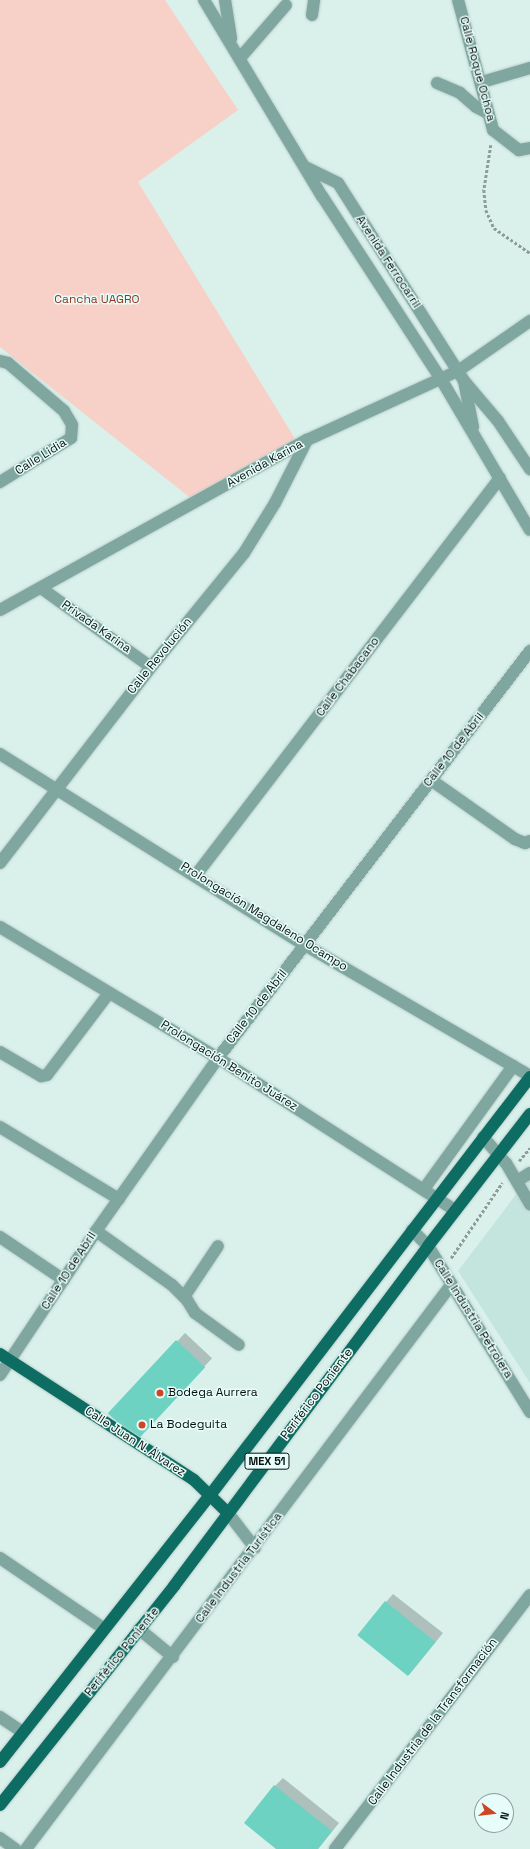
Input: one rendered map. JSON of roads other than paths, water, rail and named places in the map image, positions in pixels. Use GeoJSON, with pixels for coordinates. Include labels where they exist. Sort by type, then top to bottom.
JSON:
{"type":"FeatureCollection","features":[{"type":"Feature","properties":{"kind":"main road","name":"Periférico Poniente"},"geometry":{"type":"LineString","coordinates":[[0,1762],[103,1628],[211,1494],[530,1077]]}},
{"type":"Feature","properties":{"kind":"main road","name":"Periférico Poniente"},"geometry":{"type":"LineString","coordinates":[[0,1805],[139,1629],[228,1513],[455,1210],[530,1114]]}},
{"type":"Feature","properties":{"kind":"main road","name":"Calle Juan N. Álvarez"},"geometry":{"type":"LineString","coordinates":[[5,1357],[194,1480],[211,1494],[228,1513]]}},
{"type":"Feature","properties":{"kind":"street"},"geometry":{"type":"LineString","coordinates":[[204,0],[305,167],[441,379],[530,530]]}},
{"type":"Feature","properties":{"kind":"street"},"geometry":{"type":"LineString","coordinates":[[225,0],[232,44]]}},
{"type":"Feature","properties":{"kind":"street"},"geometry":{"type":"LineString","coordinates":[[312,15],[314,0]]}},
{"type":"Feature","properties":{"kind":"street","name":"Calle Roque Ochoa"},"geometry":{"type":"LineString","coordinates":[[458,0],[482,82],[493,130],[525,149]]}},
{"type":"Feature","properties":{"kind":"street"},"geometry":{"type":"LineString","coordinates":[[240,58],[286,6]]}},
{"type":"Feature","properties":{"kind":"street"},"geometry":{"type":"LineString","coordinates":[[482,82],[530,68]]}},
{"type":"Feature","properties":{"kind":"street"},"geometry":{"type":"LineString","coordinates":[[437,83],[460,93],[476,107],[488,112]]}},
{"type":"Feature","properties":{"kind":"street","name":"Avenida Ferrocarril"},"geometry":{"type":"LineString","coordinates":[[305,167],[338,183],[461,376],[498,421],[530,469]]}},
{"type":"Feature","properties":{"kind":"street","name":"Avenida Karina"},"geometry":{"type":"LineString","coordinates":[[0,610],[307,440],[441,379],[461,376],[530,321]]}},
{"type":"Feature","properties":{"kind":"street","name":"Calle Lidia"},"geometry":{"type":"LineString","coordinates":[[0,361],[8,363],[64,411],[72,426],[71,438],[0,482]]}},
{"type":"Feature","properties":{"kind":"street"},"geometry":{"type":"LineString","coordinates":[[461,376],[474,436]]}},
{"type":"Feature","properties":{"kind":"street","name":"Calle Revolución"},"geometry":{"type":"LineString","coordinates":[[0,864],[56,787],[244,553],[275,503],[307,440]]}},
{"type":"Feature","properties":{"kind":"street","name":"Calle Chabacano"},"geometry":{"type":"LineString","coordinates":[[196,875],[500,478]]}},
{"type":"Feature","properties":{"kind":"street","name":"Privada Karina"},"geometry":{"type":"LineString","coordinates":[[41,588],[151,667]]}},
{"type":"Feature","properties":{"kind":"street","name":"Calle 10 de Abril"},"geometry":{"type":"LineString","coordinates":[[0,1375],[5,1357],[64,1280],[96,1231],[218,1058],[530,652]]}},
{"type":"Feature","properties":{"kind":"street","name":"Prolongación Magdaleno Ocampo"},"geometry":{"type":"LineString","coordinates":[[0,754],[56,787],[305,945],[530,1077]]}},
{"type":"Feature","properties":{"kind":"street"},"geometry":{"type":"LineString","coordinates":[[431,780],[515,839],[525,843],[530,841]]}},
{"type":"Feature","properties":{"kind":"street","name":"Prolongación Benito Juárez"},"geometry":{"type":"LineString","coordinates":[[0,927],[218,1058],[437,1197],[455,1210]]}},
{"type":"Feature","properties":{"kind":"street"},"geometry":{"type":"LineString","coordinates":[[0,1052],[41,1076],[47,1075],[109,993]]}},
{"type":"Feature","properties":{"kind":"street"},"geometry":{"type":"LineString","coordinates":[[424,1189],[513,1066]]}},
{"type":"Feature","properties":{"kind":"street"},"geometry":{"type":"LineString","coordinates":[[0,1126],[119,1199]]}},
{"type":"Feature","properties":{"kind":"street"},"geometry":{"type":"LineString","coordinates":[[483,1137],[500,1153],[530,1204]]}},
{"type":"Feature","properties":{"kind":"street"},"geometry":{"type":"LineString","coordinates":[[517,1181],[530,1173]]}},
{"type":"Feature","properties":{"kind":"street","name":"Calle Industria Petrolera"},"geometry":{"type":"LineString","coordinates":[[412,1230],[428,1246],[530,1412]]}},
{"type":"Feature","properties":{"kind":"street"},"geometry":{"type":"LineString","coordinates":[[96,1231],[184,1297],[195,1313],[239,1345]]}},
{"type":"Feature","properties":{"kind":"street"},"geometry":{"type":"LineString","coordinates":[[0,1237],[64,1280]]}},
{"type":"Feature","properties":{"kind":"street"},"geometry":{"type":"LineString","coordinates":[[184,1297],[218,1246]]}},
{"type":"Feature","properties":{"kind":"street","name":"Calle Industria Turística"},"geometry":{"type":"LineString","coordinates":[[26,1849],[255,1548],[451,1285]]}},
{"type":"Feature","properties":{"kind":"street","name":"Calle Juan N. Álvarez"},"geometry":{"type":"LineString","coordinates":[[228,1513],[255,1548]]}},
{"type":"Feature","properties":{"kind":"street"},"geometry":{"type":"LineString","coordinates":[[0,1558],[103,1628]]}},
{"type":"Feature","properties":{"kind":"street","name":"Calle Industria de la Transformación"},"geometry":{"type":"LineString","coordinates":[[335,1849],[530,1595]]}},
{"type":"Feature","properties":{"kind":"street"},"geometry":{"type":"LineString","coordinates":[[139,1629],[172,1657]]}},
{"type":"Feature","properties":{"kind":"street"},"geometry":{"type":"LineString","coordinates":[[0,1717],[22,1732]]}},
{"type":"Feature","properties":{"kind":"street"},"geometry":{"type":"LineString","coordinates":[[0,1838],[15,1849]]}},
{"type":"Feature","properties":{"kind":"place","name":"Bodega Aurrera"},"geometry":{"type":"Point","coordinates":[160,1393]}},
{"type":"Feature","properties":{"kind":"place","name":"La Bodeguita"},"geometry":{"type":"Point","coordinates":[142,1425]}},
{"type":"Feature","properties":{"kind":"park label","name":"Cancha UAGRO"},"geometry":{"type":"Point","coordinates":[97,300]}}]}
